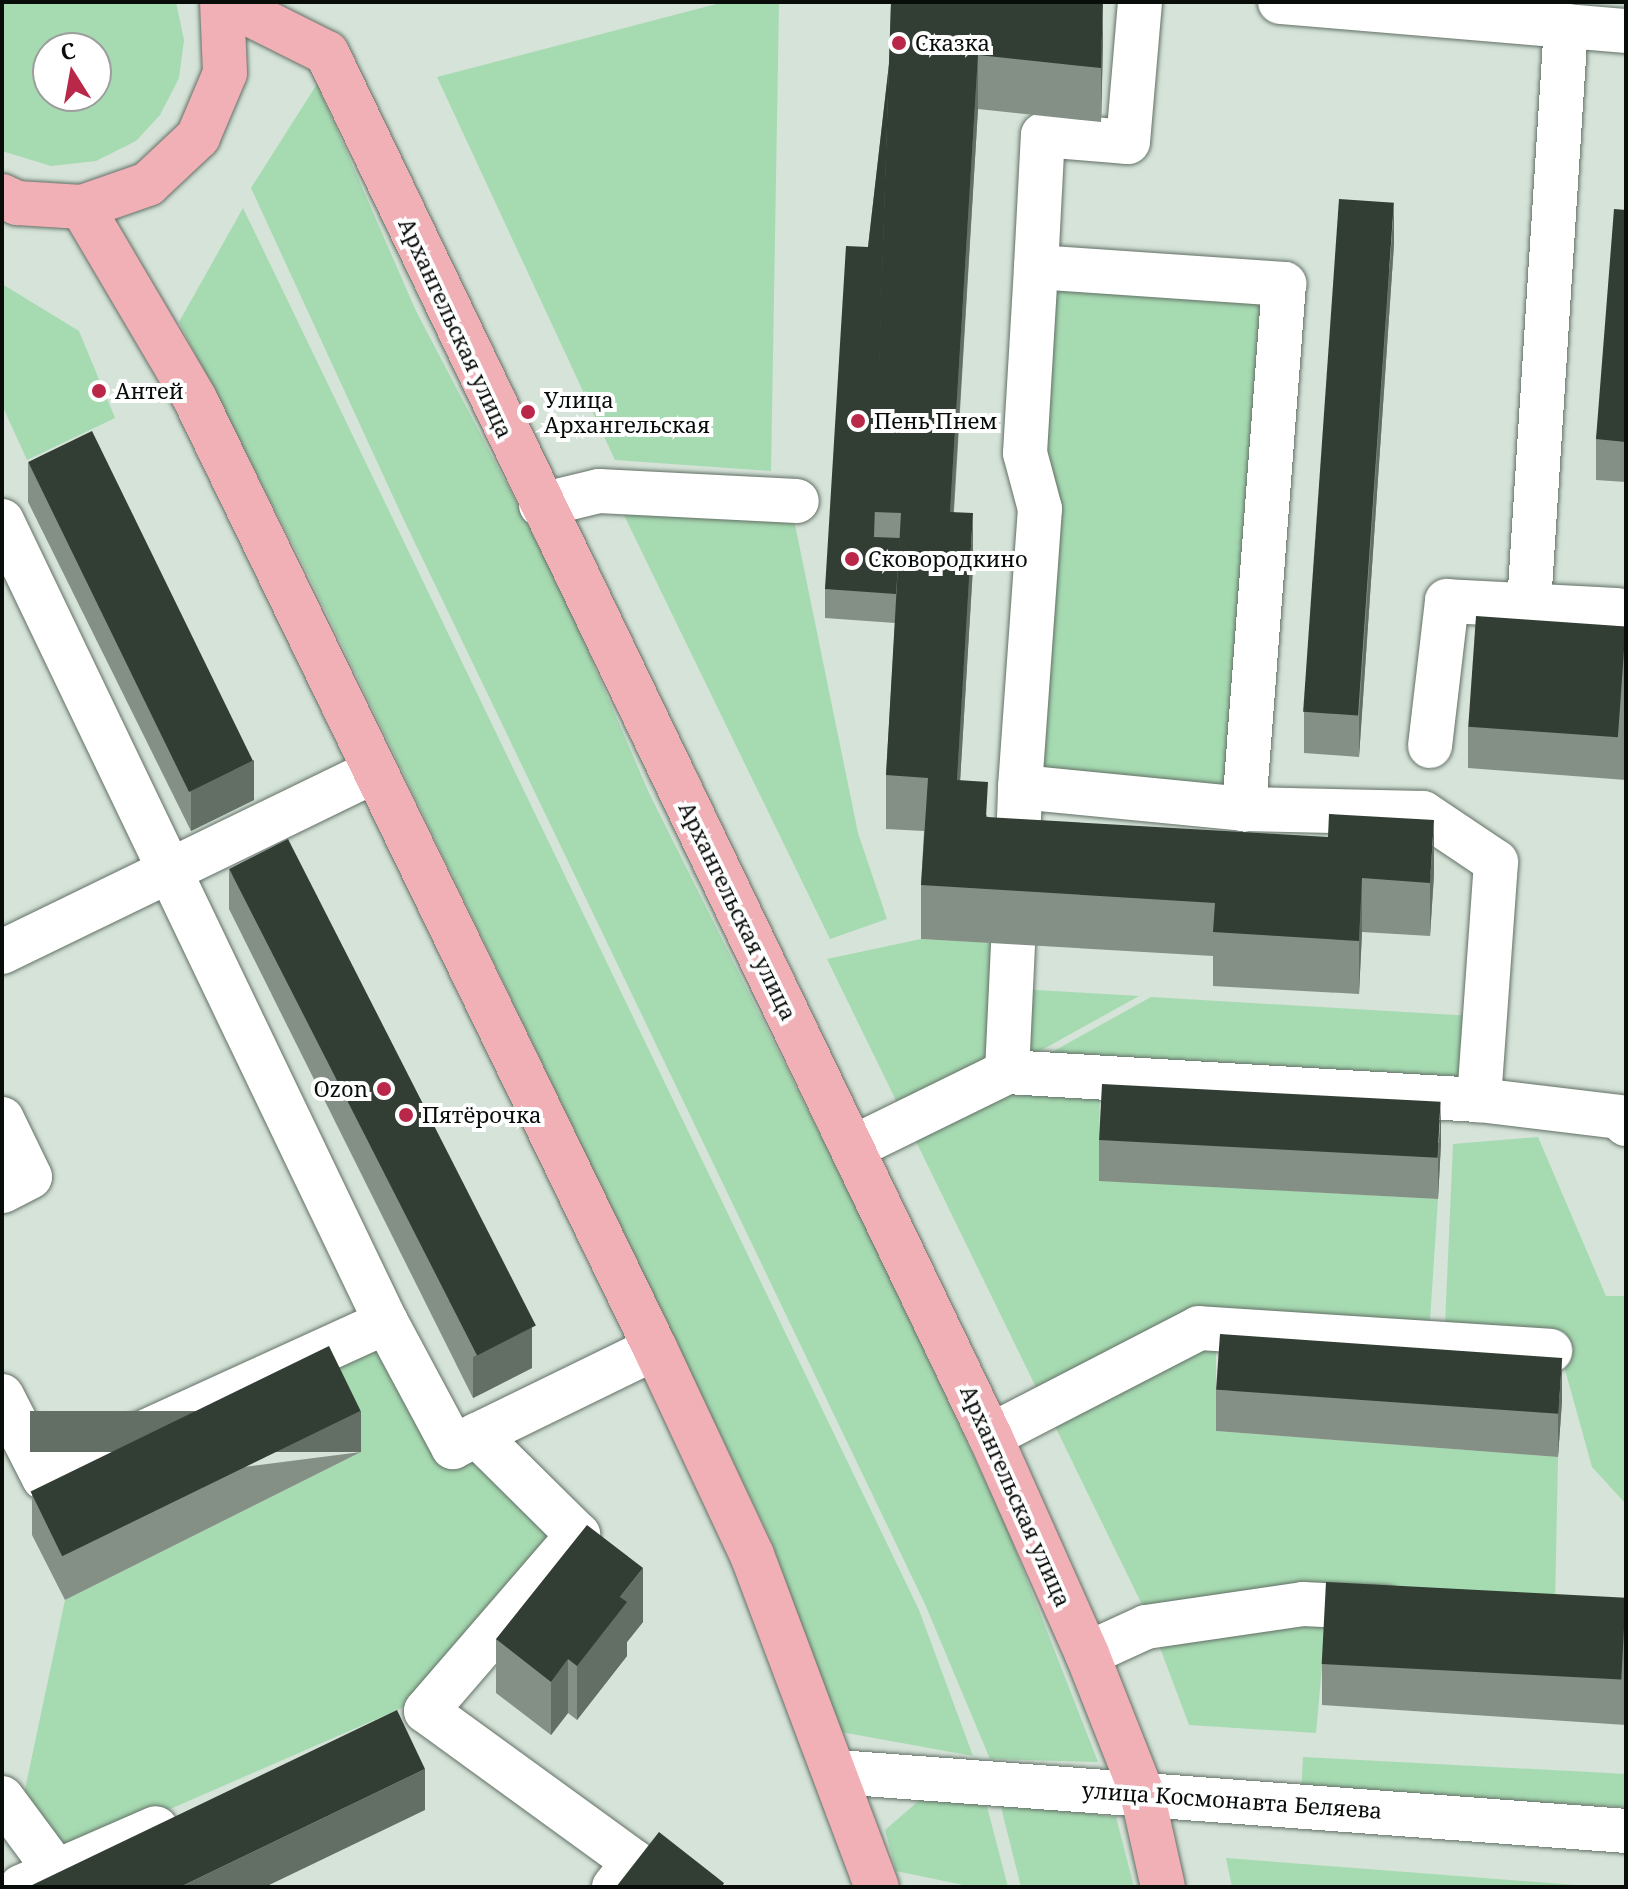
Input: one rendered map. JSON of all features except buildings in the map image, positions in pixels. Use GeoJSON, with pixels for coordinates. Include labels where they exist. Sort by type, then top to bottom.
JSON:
{"type":"FeatureCollection","features":[{"type":"Feature","properties":{"kind":"main road"},"geometry":{"type":"LineString","coordinates":[[2,196],[17,203],[82,207],[148,184],[198,137],[225,73],[223,2]]}},
{"type":"Feature","properties":{"kind":"main road","name":"Архангельская улица"},"geometry":{"type":"LineString","coordinates":[[223,2],[327,53],[541,505],[854,1147],[990,1436],[1087,1654],[1142,1793],[1163,1887]]}},
{"type":"Feature","properties":{"kind":"main road"},"geometry":{"type":"LineString","coordinates":[[82,207],[195,399],[373,772],[655,1348],[752,1555],[838,1772],[877,1887]]}},
{"type":"Feature","properties":{"kind":"street"},"geometry":{"type":"LineString","coordinates":[[1017,858],[1040,509],[1025,453],[1043,135],[1128,142],[1140,2]]}},
{"type":"Feature","properties":{"kind":"street"},"geometry":{"type":"LineString","coordinates":[[1280,2],[1626,31]]}},
{"type":"Feature","properties":{"kind":"street"},"geometry":{"type":"LineString","coordinates":[[1529,605],[1566,26]]}},
{"type":"Feature","properties":{"kind":"street"},"geometry":{"type":"LineString","coordinates":[[1036,267],[1284,284],[1244,809]]}},
{"type":"Feature","properties":{"kind":"street"},"geometry":{"type":"LineString","coordinates":[[541,505],[599,491],[797,501]]}},
{"type":"Feature","properties":{"kind":"street"},"geometry":{"type":"LineString","coordinates":[[2,521],[386,1322],[453,1447],[655,1348]]}},
{"type":"Feature","properties":{"kind":"street"},"geometry":{"type":"LineString","coordinates":[[1430,746],[1447,601],[1618,610]]}},
{"type":"Feature","properties":{"kind":"street"},"geometry":{"type":"LineString","coordinates":[[2,952],[373,772]]}},
{"type":"Feature","properties":{"kind":"street"},"geometry":{"type":"LineString","coordinates":[[1020,787],[1244,809],[1423,813],[1496,862],[1479,1100]]}},
{"type":"Feature","properties":{"kind":"street"},"geometry":{"type":"LineString","coordinates":[[1007,1072],[1013,944]]}},
{"type":"Feature","properties":{"kind":"street"},"geometry":{"type":"LineString","coordinates":[[854,1147],[1007,1072],[1479,1100],[1624,1117]]}},
{"type":"Feature","properties":{"kind":"street"},"geometry":{"type":"LineString","coordinates":[[2,1119],[30,1177],[2,1191]]}},
{"type":"Feature","properties":{"kind":"street"},"geometry":{"type":"LineString","coordinates":[[2,1396],[44,1478],[386,1322]]}},
{"type":"Feature","properties":{"kind":"street"},"geometry":{"type":"LineString","coordinates":[[990,1436],[1199,1328],[1550,1351]]}},
{"type":"Feature","properties":{"kind":"street"},"geometry":{"type":"LineString","coordinates":[[384,1730],[426,1711],[578,1535],[477,1435]]}},
{"type":"Feature","properties":{"kind":"street"},"geometry":{"type":"LineString","coordinates":[[1087,1654],[1146,1627],[1303,1604],[1429,1610]]}},
{"type":"Feature","properties":{"kind":"street"},"geometry":{"type":"LineString","coordinates":[[426,1711],[634,1862],[614,1887]]}},
{"type":"Feature","properties":{"kind":"street","name":"улица Космонавта Беляева"},"geometry":{"type":"LineString","coordinates":[[838,1772],[1626,1831]]}},
{"type":"Feature","properties":{"kind":"street"},"geometry":{"type":"LineString","coordinates":[[2,1798],[39,1879],[199,1810]]}},
{"type":"Feature","properties":{"kind":"green space"},"geometry":{"type":"Polygon","coordinates":[[[2,2],[176,2],[184,40],[179,78],[160,115],[136,141],[96,161],[51,166],[2,151],[2,2]]]}},
{"type":"Feature","properties":{"kind":"green space"},"geometry":{"type":"Polygon","coordinates":[[[724,2],[779,2],[771,471],[615,460],[437,77],[724,2]]]}},
{"type":"Feature","properties":{"kind":"green space"},"geometry":{"type":"Polygon","coordinates":[[[317,84],[416,311],[558,582],[649,793],[873,1241],[1006,1526],[1098,1762],[990,1759],[925,1604],[403,518],[251,188],[317,84]]]}},
{"type":"Feature","properties":{"kind":"green space"},"geometry":{"type":"Polygon","coordinates":[[[243,208],[919,1610],[973,1756],[841,1732],[771,1540],[305,568],[179,322],[243,208]]]}},
{"type":"Feature","properties":{"kind":"green space"},"geometry":{"type":"Polygon","coordinates":[[[1046,280],[1271,296],[1236,797],[1030,780],[1036,454],[1046,280]]]}},
{"type":"Feature","properties":{"kind":"green space"},"geometry":{"type":"Polygon","coordinates":[[[2,284],[79,331],[115,418],[27,460],[2,405],[2,284]]]}},
{"type":"Feature","properties":{"kind":"green space"},"geometry":{"type":"Polygon","coordinates":[[[620,507],[793,515],[858,833],[887,919],[830,939],[620,507]]]}},
{"type":"Feature","properties":{"kind":"green space"},"geometry":{"type":"Polygon","coordinates":[[[921,939],[1013,944],[1019,989],[1139,996],[1013,1066],[1025,1067],[1151,997],[1472,1016],[1467,1092],[1100,1071],[1099,1180],[1438,1199],[1429,1335],[1216,1323],[1216,1431],[1558,1457],[1555,1605],[1326,1623],[1316,1733],[1189,1725],[1150,1621],[827,959],[921,939]]]}},
{"type":"Feature","properties":{"kind":"green space"},"geometry":{"type":"Polygon","coordinates":[[[1538,1137],[1606,1296],[1626,1296],[1626,1504],[1592,1467],[1556,1337],[1445,1326],[1453,1144],[1538,1137]]]}},
{"type":"Feature","properties":{"kind":"green space"},"geometry":{"type":"Polygon","coordinates":[[[381,1339],[474,1449],[562,1535],[418,1701],[60,1857],[23,1799],[65,1600],[361,1452],[317,1367],[381,1339]]]}},
{"type":"Feature","properties":{"kind":"green space"},"geometry":{"type":"Polygon","coordinates":[[[1303,1757],[1626,1774],[1625,1807],[1301,1790],[1303,1757]]]}},
{"type":"Feature","properties":{"kind":"green space"},"geometry":{"type":"Polygon","coordinates":[[[921,1799],[986,1803],[1008,1887],[973,1887],[896,1871],[885,1830],[921,1799]]]}},
{"type":"Feature","properties":{"kind":"green space"},"geometry":{"type":"Polygon","coordinates":[[[1000,1803],[1116,1817],[1134,1887],[1021,1887],[1000,1803]]]}},
{"type":"Feature","properties":{"kind":"green space"},"geometry":{"type":"Polygon","coordinates":[[[1226,1858],[1602,1887],[1232,1887],[1226,1858]]]}},
{"type":"Feature","properties":{"kind":"place","name":"Сказка"},"geometry":{"type":"Point","coordinates":[899,43]}},
{"type":"Feature","properties":{"kind":"place","name":"Антей"},"geometry":{"type":"Point","coordinates":[99,391]}},
{"type":"Feature","properties":{"kind":"place","name":"Улица Архангельская"},"geometry":{"type":"Point","coordinates":[528,412]}},
{"type":"Feature","properties":{"kind":"place","name":"Пень Пнем"},"geometry":{"type":"Point","coordinates":[858,421]}},
{"type":"Feature","properties":{"kind":"place","name":"Сковородкино"},"geometry":{"type":"Point","coordinates":[852,559]}},
{"type":"Feature","properties":{"kind":"place","name":"Ozon"},"geometry":{"type":"Point","coordinates":[384,1089]}},
{"type":"Feature","properties":{"kind":"place","name":"Пятёрочка"},"geometry":{"type":"Point","coordinates":[406,1115]}}]}
